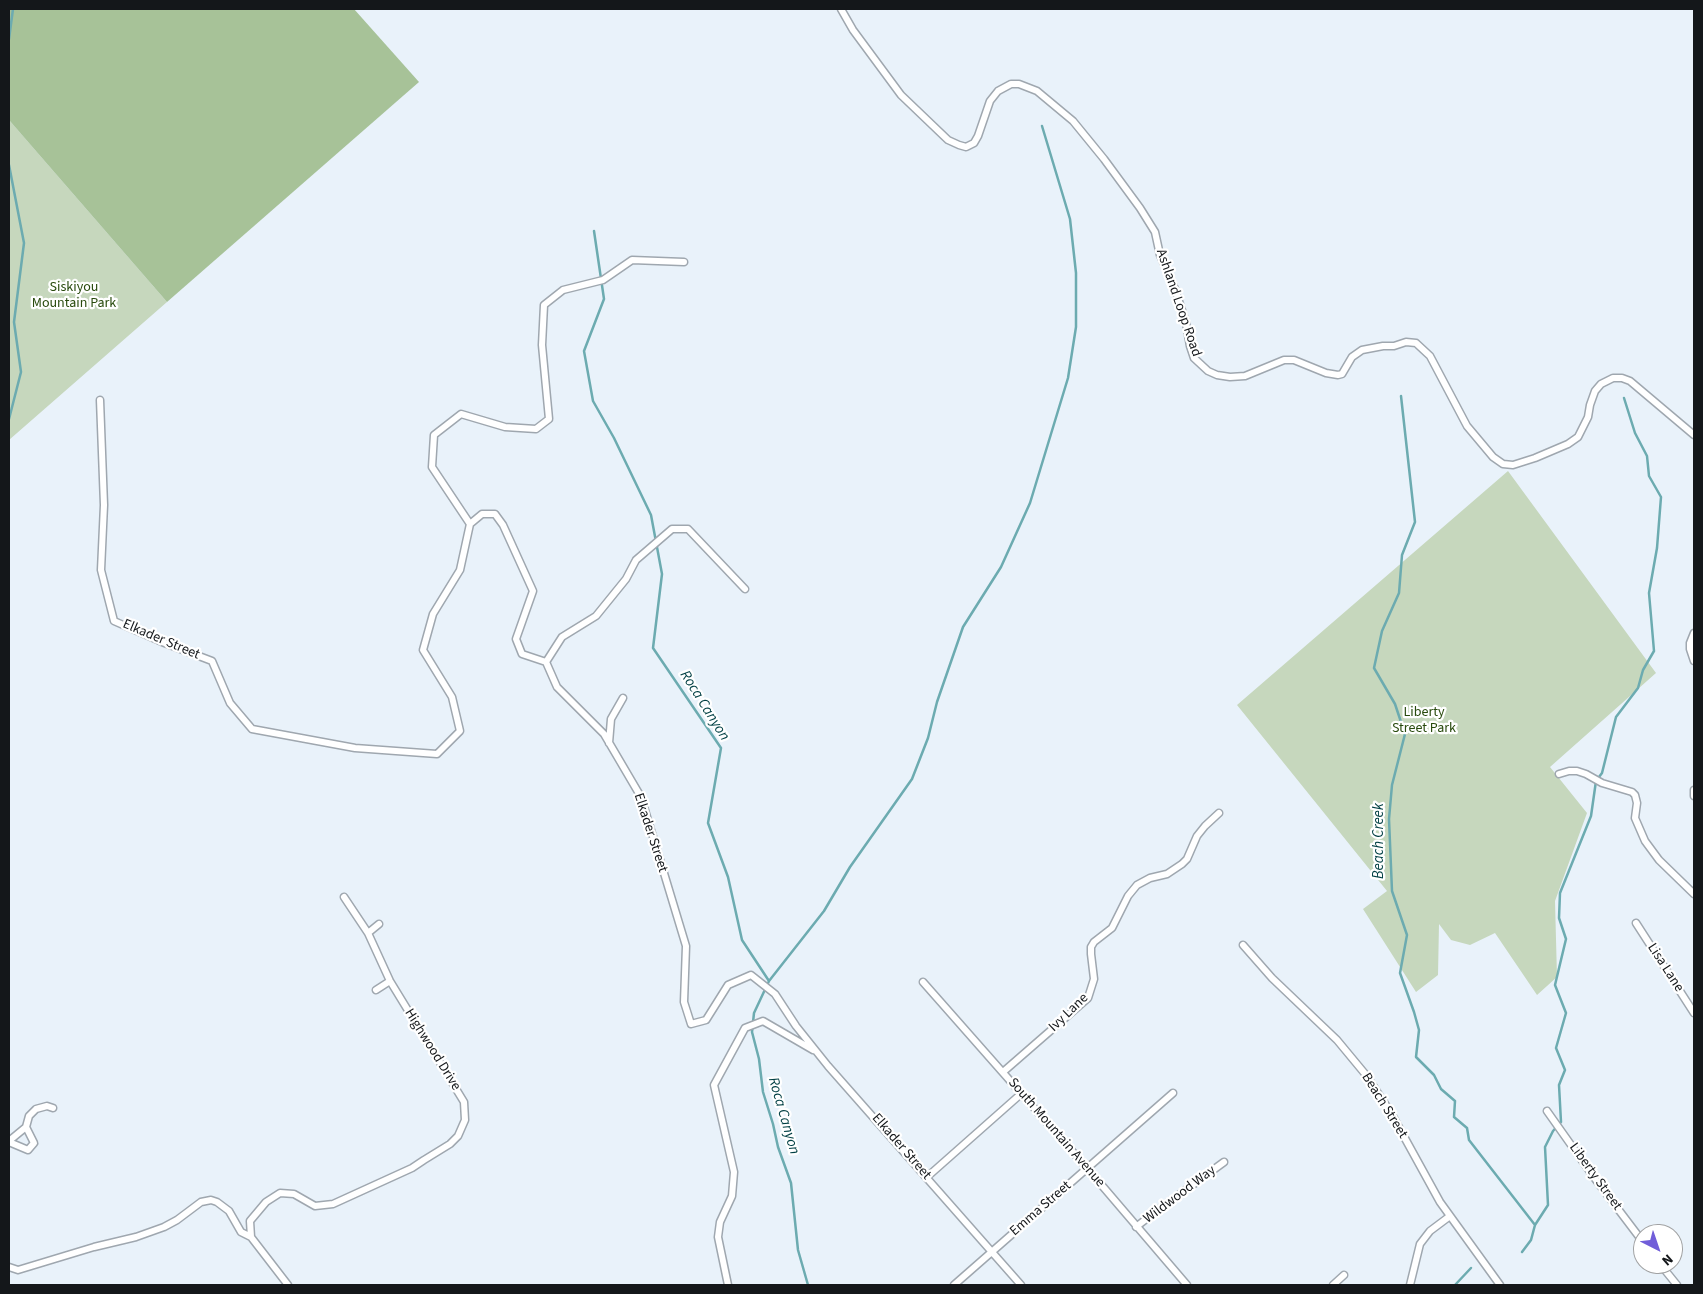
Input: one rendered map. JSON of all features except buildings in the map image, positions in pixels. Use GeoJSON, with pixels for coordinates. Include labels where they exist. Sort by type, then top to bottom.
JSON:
{"type":"FeatureCollection","features":[{"type":"Feature","properties":{"kind":"street","name":"Ashland Loop Road"},"geometry":{"type":"LineString","coordinates":[[841,9],[853,30],[901,94],[948,140],[958,146],[966,147],[974,143],[990,101],[998,91],[1011,84],[1019,84],[1037,91],[1073,121],[1140,208],[1155,232],[1160,255],[1175,289],[1186,322],[1194,358],[1208,371],[1230,377],[1245,376],[1284,360],[1294,360],[1338,375],[1342,374],[1352,357],[1362,350],[1394,346],[1406,342],[1416,344],[1430,356],[1467,426],[1493,457],[1503,464],[1513,464],[1535,458],[1568,444],[1578,437],[1588,417],[1595,391],[1601,384],[1613,378],[1622,378],[1630,381],[1694,435]]}},
{"type":"Feature","properties":{"kind":"street"},"geometry":{"type":"LineString","coordinates":[[684,262],[632,260],[602,280],[563,290],[544,304],[542,345],[549,419],[536,429],[505,428],[461,414],[434,435],[432,467],[470,524],[482,514],[495,514],[503,525],[533,591],[516,639],[522,654],[546,662],[562,637],[596,616],[626,579],[636,560],[672,529],[688,529],[745,589]]}},
{"type":"Feature","properties":{"kind":"street","name":"Elkader Street"},"geometry":{"type":"LineString","coordinates":[[100,400],[104,505],[101,570],[114,621],[212,661],[230,703],[252,729],[355,748],[437,754],[460,731],[452,697],[423,650],[433,614],[460,570],[470,524]]}},
{"type":"Feature","properties":{"kind":"street"},"geometry":{"type":"LineString","coordinates":[[1694,632],[1690,649],[1694,661]]}},
{"type":"Feature","properties":{"kind":"street","name":"Elkader Street"},"geometry":{"type":"LineString","coordinates":[[546,662],[557,687],[604,734],[641,796],[686,946],[684,1002],[691,1024],[706,1020],[728,985],[751,976],[775,994],[781,1006],[816,1051],[1021,1285]]}},
{"type":"Feature","properties":{"kind":"street"},"geometry":{"type":"LineString","coordinates":[[609,744],[611,719],[623,698]]}},
{"type":"Feature","properties":{"kind":"street"},"geometry":{"type":"LineString","coordinates":[[1559,774],[1577,771],[1602,783],[1632,792],[1637,803],[1635,818],[1644,841],[1659,860],[1694,894]]}},
{"type":"Feature","properties":{"kind":"street"},"geometry":{"type":"LineString","coordinates":[[1694,790],[1694,796]]}},
{"type":"Feature","properties":{"kind":"street","name":"Ivy Lane"},"geometry":{"type":"LineString","coordinates":[[1003,1072],[1088,998],[1094,980],[1090,954],[1094,942],[1112,928],[1128,896],[1137,885],[1150,878],[1167,874],[1182,864],[1197,836],[1219,813]]}},
{"type":"Feature","properties":{"kind":"street","name":"Highwood Drive"},"geometry":{"type":"LineString","coordinates":[[251,1237],[250,1221],[266,1202],[280,1193],[294,1194],[315,1206],[333,1204],[412,1168],[450,1144],[458,1136],[465,1120],[464,1102],[390,981],[368,933],[344,898]]}},
{"type":"Feature","properties":{"kind":"street","name":"Lisa Lane"},"geometry":{"type":"LineString","coordinates":[[1636,923],[1694,1013]]}},
{"type":"Feature","properties":{"kind":"street"},"geometry":{"type":"LineString","coordinates":[[368,933],[379,924]]}},
{"type":"Feature","properties":{"kind":"street","name":"Beach Street"},"geometry":{"type":"LineString","coordinates":[[1243,945],[1272,978],[1336,1040],[1366,1075],[1391,1113],[1440,1202],[1500,1285]]}},
{"type":"Feature","properties":{"kind":"street"},"geometry":{"type":"LineString","coordinates":[[376,990],[390,981]]}},
{"type":"Feature","properties":{"kind":"street","name":"South Mountain Avenue"},"geometry":{"type":"LineString","coordinates":[[924,982],[1187,1285]]}},
{"type":"Feature","properties":{"kind":"street"},"geometry":{"type":"LineString","coordinates":[[728,1285],[718,1237],[720,1222],[732,1196],[734,1172],[714,1085],[745,1028],[758,1022],[763,1021],[816,1051]]}},
{"type":"Feature","properties":{"kind":"street"},"geometry":{"type":"LineString","coordinates":[[926,1177],[1022,1093]]}},
{"type":"Feature","properties":{"kind":"street","name":"Emma Street"},"geometry":{"type":"LineString","coordinates":[[954,1285],[1173,1093]]}},
{"type":"Feature","properties":{"kind":"street"},"geometry":{"type":"LineString","coordinates":[[26,1127],[34,1144],[28,1150],[9,1142],[26,1127],[29,1116],[36,1109],[47,1106],[53,1108]]}},
{"type":"Feature","properties":{"kind":"street","name":"Liberty Street"},"geometry":{"type":"LineString","coordinates":[[1548,1110],[1593,1176],[1633,1229]]}},
{"type":"Feature","properties":{"kind":"street","name":"Wildwood Way"},"geometry":{"type":"LineString","coordinates":[[1136,1227],[1224,1162]]}},
{"type":"Feature","properties":{"kind":"street"},"geometry":{"type":"LineString","coordinates":[[9,1267],[18,1270],[94,1247],[136,1237],[164,1227],[177,1220],[200,1202],[211,1200],[229,1211],[241,1232],[251,1237],[288,1285]]}},
{"type":"Feature","properties":{"kind":"street"},"geometry":{"type":"LineString","coordinates":[[1410,1285],[1420,1244],[1430,1231],[1450,1216]]}},
{"type":"Feature","properties":{"kind":"street"},"geometry":{"type":"LineString","coordinates":[[1668,1274],[1677,1285]]}},
{"type":"Feature","properties":{"kind":"street"},"geometry":{"type":"LineString","coordinates":[[1333,1285],[1344,1275]]}},
{"type":"Feature","properties":{"kind":"green space"},"geometry":{"type":"Polygon","coordinates":[[[9,9],[354,9],[419,82],[167,302],[9,120],[9,9]]]}},
{"type":"Feature","properties":{"kind":"green space","name":"Siskiyou Mountain Park"},"geometry":{"type":"Polygon","coordinates":[[[9,120],[167,302],[9,440],[9,120]]]}},
{"type":"Feature","properties":{"kind":"green space","name":"Liberty Street Park"},"geometry":{"type":"Polygon","coordinates":[[[1508,471],[1656,673],[1550,767],[1587,813],[1555,901],[1557,977],[1537,995],[1495,933],[1470,945],[1451,940],[1439,924],[1438,975],[1416,992],[1363,909],[1387,891],[1237,705],[1508,471]]]}},
{"type":"Feature","properties":{"kind":"waterway"},"geometry":{"type":"LineString","coordinates":[[9,39],[13,9]]}},
{"type":"Feature","properties":{"kind":"waterway"},"geometry":{"type":"LineString","coordinates":[[769,981],[824,911],[850,867],[912,779],[928,738],[937,702],[963,627],[1001,567],[1030,503],[1068,378],[1076,327],[1076,273],[1070,219],[1042,126]]}},
{"type":"Feature","properties":{"kind":"waterway"},"geometry":{"type":"LineString","coordinates":[[9,165],[24,243],[14,322],[21,372],[9,419]]}},
{"type":"Feature","properties":{"kind":"waterway","name":"Roca Canyon"},"geometry":{"type":"LineString","coordinates":[[594,231],[604,299],[584,351],[593,401],[614,438],[651,515],[662,574],[653,648],[721,748],[708,823],[728,877],[742,940],[769,981],[754,1013],[752,1032],[759,1059],[763,1092],[778,1147],[791,1183],[798,1250],[808,1285]]}},
{"type":"Feature","properties":{"kind":"waterway","name":"Beach Creek"},"geometry":{"type":"LineString","coordinates":[[1401,396],[1415,522],[1402,555],[1399,593],[1382,631],[1374,668],[1395,704],[1405,734],[1392,785],[1389,819],[1392,891],[1407,935],[1400,973],[1419,1030],[1416,1057],[1434,1075],[1441,1089],[1455,1101],[1454,1117],[1467,1128],[1469,1140],[1535,1225],[1531,1240],[1522,1252]]}},
{"type":"Feature","properties":{"kind":"waterway"},"geometry":{"type":"LineString","coordinates":[[1535,1225],[1548,1205],[1545,1147],[1553,1131],[1561,1122],[1559,1085],[1565,1070],[1556,1048],[1566,1013],[1555,985],[1566,939],[1559,918],[1560,893],[1591,816],[1596,781],[1602,773],[1616,717],[1638,688],[1643,670],[1654,651],[1649,593],[1657,548],[1661,497],[1649,476],[1647,456],[1635,433],[1624,398]]}},
{"type":"Feature","properties":{"kind":"waterway","name":"Beach Creek"},"geometry":{"type":"LineString","coordinates":[[1455,1285],[1471,1268]]}}]}
